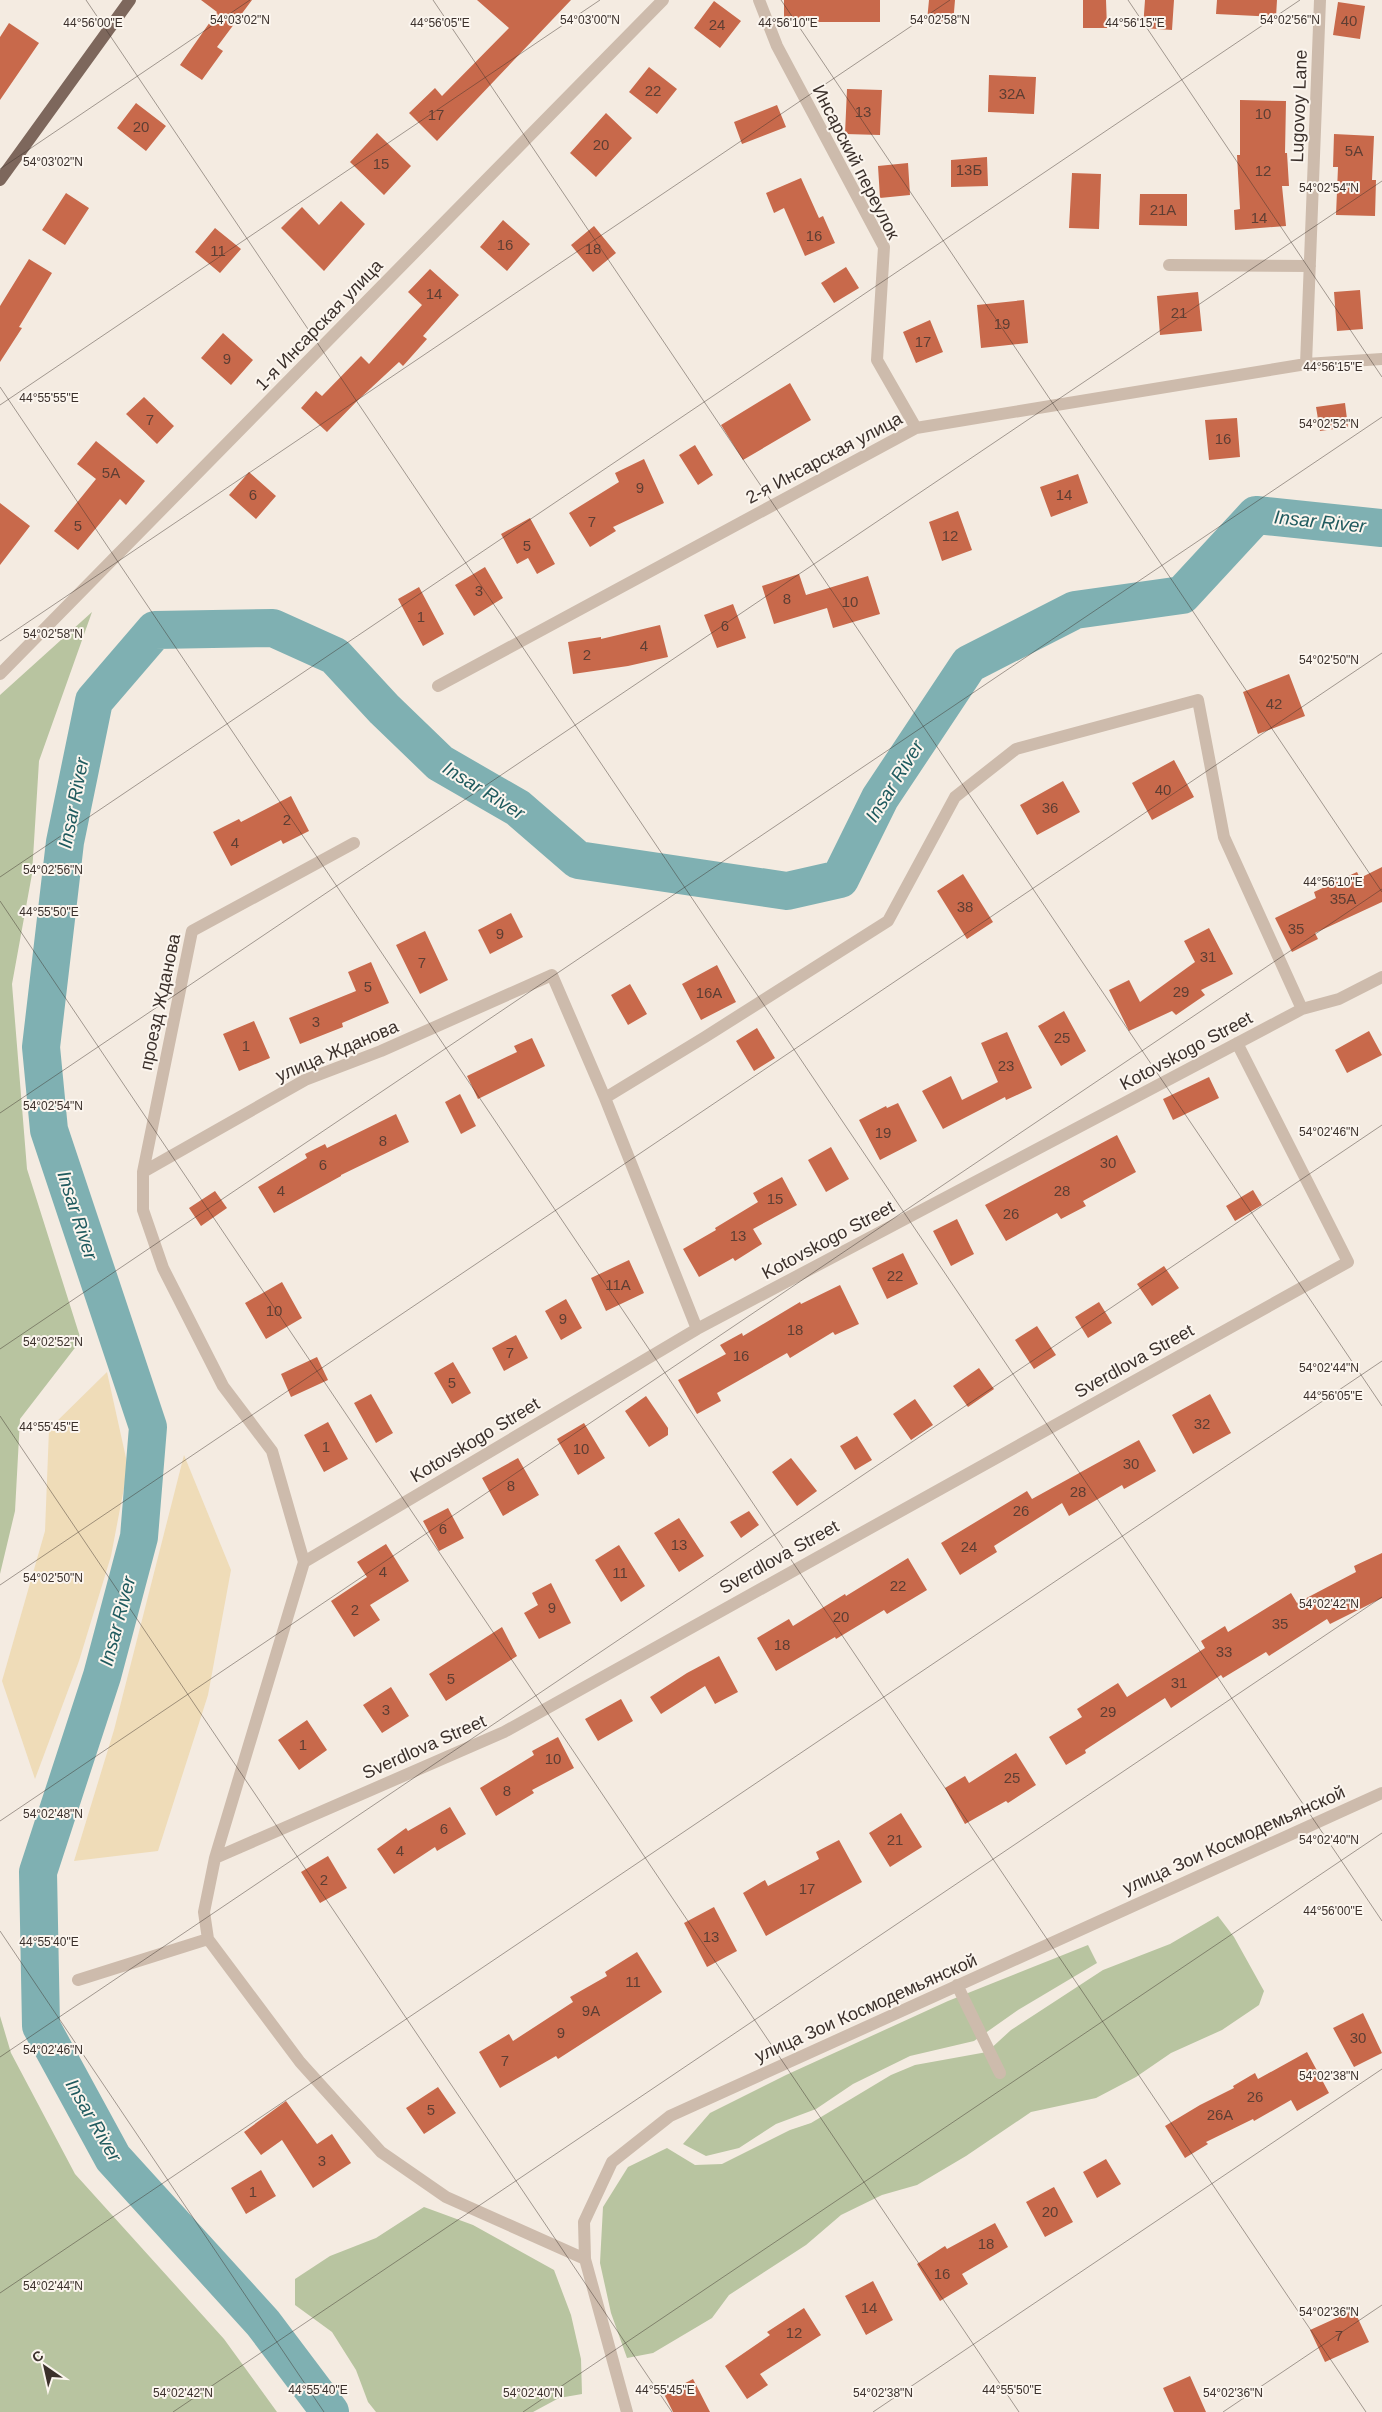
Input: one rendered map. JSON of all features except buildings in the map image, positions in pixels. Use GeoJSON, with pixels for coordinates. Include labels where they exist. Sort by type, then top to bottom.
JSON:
{"type":"FeatureCollection","features":[{"type":"Feature","properties":{"kind":"main road"},"geometry":{"type":"LineString","coordinates":[[0,178],[130,0]]}},
{"type":"Feature","properties":{"kind":"street","name":"1-я Инсарская улица"},"geometry":{"type":"LineString","coordinates":[[0,674],[662,0]]}},
{"type":"Feature","properties":{"kind":"street","name":"Инсарский переулок"},"geometry":{"type":"LineString","coordinates":[[759,0],[777,46],[884,247],[877,360],[916,428]]}},
{"type":"Feature","properties":{"kind":"street","name":"Lugovoy Lane"},"geometry":{"type":"LineString","coordinates":[[1306,364],[1320,0]]}},
{"type":"Feature","properties":{"kind":"street"},"geometry":{"type":"LineString","coordinates":[[1169,266],[1310,266]]}},
{"type":"Feature","properties":{"kind":"street","name":"2-я Инсарская улица"},"geometry":{"type":"LineString","coordinates":[[438,686],[916,428],[1306,364],[1382,359]]}},
{"type":"Feature","properties":{"kind":"street"},"geometry":{"type":"LineString","coordinates":[[697,1329],[605,1098],[888,921],[954,797],[1016,749],[1198,700],[1224,837],[1302,1009]]}},
{"type":"Feature","properties":{"kind":"street","name":"проезд Жданова"},"geometry":{"type":"LineString","coordinates":[[304,1562],[272,1451],[223,1386],[163,1268],[143,1210],[142,1172],[192,931],[354,843]]}},
{"type":"Feature","properties":{"kind":"street","name":"улица Жданова"},"geometry":{"type":"LineString","coordinates":[[142,1172],[305,1080],[381,1051],[552,975],[605,1098]]}},
{"type":"Feature","properties":{"kind":"street","name":"Kotovskogo Street"},"geometry":{"type":"LineString","coordinates":[[304,1562],[697,1329],[1302,1009],[1339,999],[1382,977]]}},
{"type":"Feature","properties":{"kind":"street","name":"Sverdlova Street"},"geometry":{"type":"LineString","coordinates":[[215,1858],[504,1732],[1348,1262],[1237,1043]]}},
{"type":"Feature","properties":{"kind":"street"},"geometry":{"type":"LineString","coordinates":[[304,1562],[215,1858],[204,1912],[208,1939],[300,2062],[381,2152],[446,2197],[585,2259]]}},
{"type":"Feature","properties":{"kind":"street","name":"улица Зои Космодемьянской"},"geometry":{"type":"LineString","coordinates":[[627,2412],[585,2259],[584,2222],[612,2162],[670,2116],[1382,1793]]}},
{"type":"Feature","properties":{"kind":"street"},"geometry":{"type":"LineString","coordinates":[[78,1980],[208,1939]]}},
{"type":"Feature","properties":{"kind":"street"},"geometry":{"type":"LineString","coordinates":[[957,1985],[1000,2073]]}},
{"type":"Feature","properties":{"kind":"green space"},"geometry":{"type":"Polygon","coordinates":[[[92,612],[39,761],[32,874],[12,984],[27,1169],[81,1340],[20,1419],[15,1511],[0,1574],[0,695],[92,612]]]}},
{"type":"Feature","properties":{"kind":"green space"},"geometry":{"type":"Polygon","coordinates":[[[1218,1916],[1234,1937],[1264,1991],[1259,2005],[1222,2030],[1171,2053],[1136,2077],[1096,2098],[1031,2112],[966,2156],[917,2185],[882,2195],[841,2215],[806,2245],[729,2295],[712,2318],[653,2353],[627,2358],[611,2313],[600,2263],[603,2207],[628,2167],[667,2148],[695,2165],[722,2164],[790,2130],[811,2123],[891,2075],[915,2065],[987,2052],[1011,2030],[1103,1970],[1170,1944],[1218,1916]]]}},
{"type":"Feature","properties":{"kind":"green space"},"geometry":{"type":"Polygon","coordinates":[[[1088,1945],[1097,1963],[1018,2010],[974,2041],[910,2056],[853,2084],[816,2109],[776,2124],[739,2148],[706,2156],[683,2144],[710,2113],[786,2075],[948,2001],[1088,1945]]]}},
{"type":"Feature","properties":{"kind":"green space"},"geometry":{"type":"Polygon","coordinates":[[[0,2016],[11,2053],[75,2174],[224,2339],[277,2412],[0,2412],[0,2016]]]}},
{"type":"Feature","properties":{"kind":"green space"},"geometry":{"type":"Polygon","coordinates":[[[424,2207],[473,2225],[554,2270],[571,2315],[581,2359],[582,2394],[559,2398],[533,2412],[376,2412],[368,2402],[356,2370],[332,2332],[295,2305],[295,2279],[330,2256],[376,2238],[424,2207]]]}},
{"type":"Feature","properties":{"kind":"sand"},"geometry":{"type":"Polygon","coordinates":[[[107,1372],[128,1467],[111,1556],[79,1661],[35,1779],[2,1681],[45,1531],[49,1429],[107,1372]]]}},
{"type":"Feature","properties":{"kind":"sand"},"geometry":{"type":"Polygon","coordinates":[[[184,1455],[231,1570],[208,1695],[158,1851],[74,1861],[114,1730],[184,1455]]]}},
{"type":"Feature","properties":{"kind":"waterway","name":"Insar River"},"geometry":{"type":"LineString","coordinates":[[330,2412],[263,2323],[113,2158],[41,2026],[38,1872],[102,1676],[139,1537],[148,1427],[49,1130],[41,1047],[65,842],[94,701],[155,630],[273,628],[335,656],[384,709],[440,763],[518,808],[578,860],[787,891],[840,879],[880,798],[969,664],[1075,610],[1182,595],[1256,515],[1382,528]]}}]}
